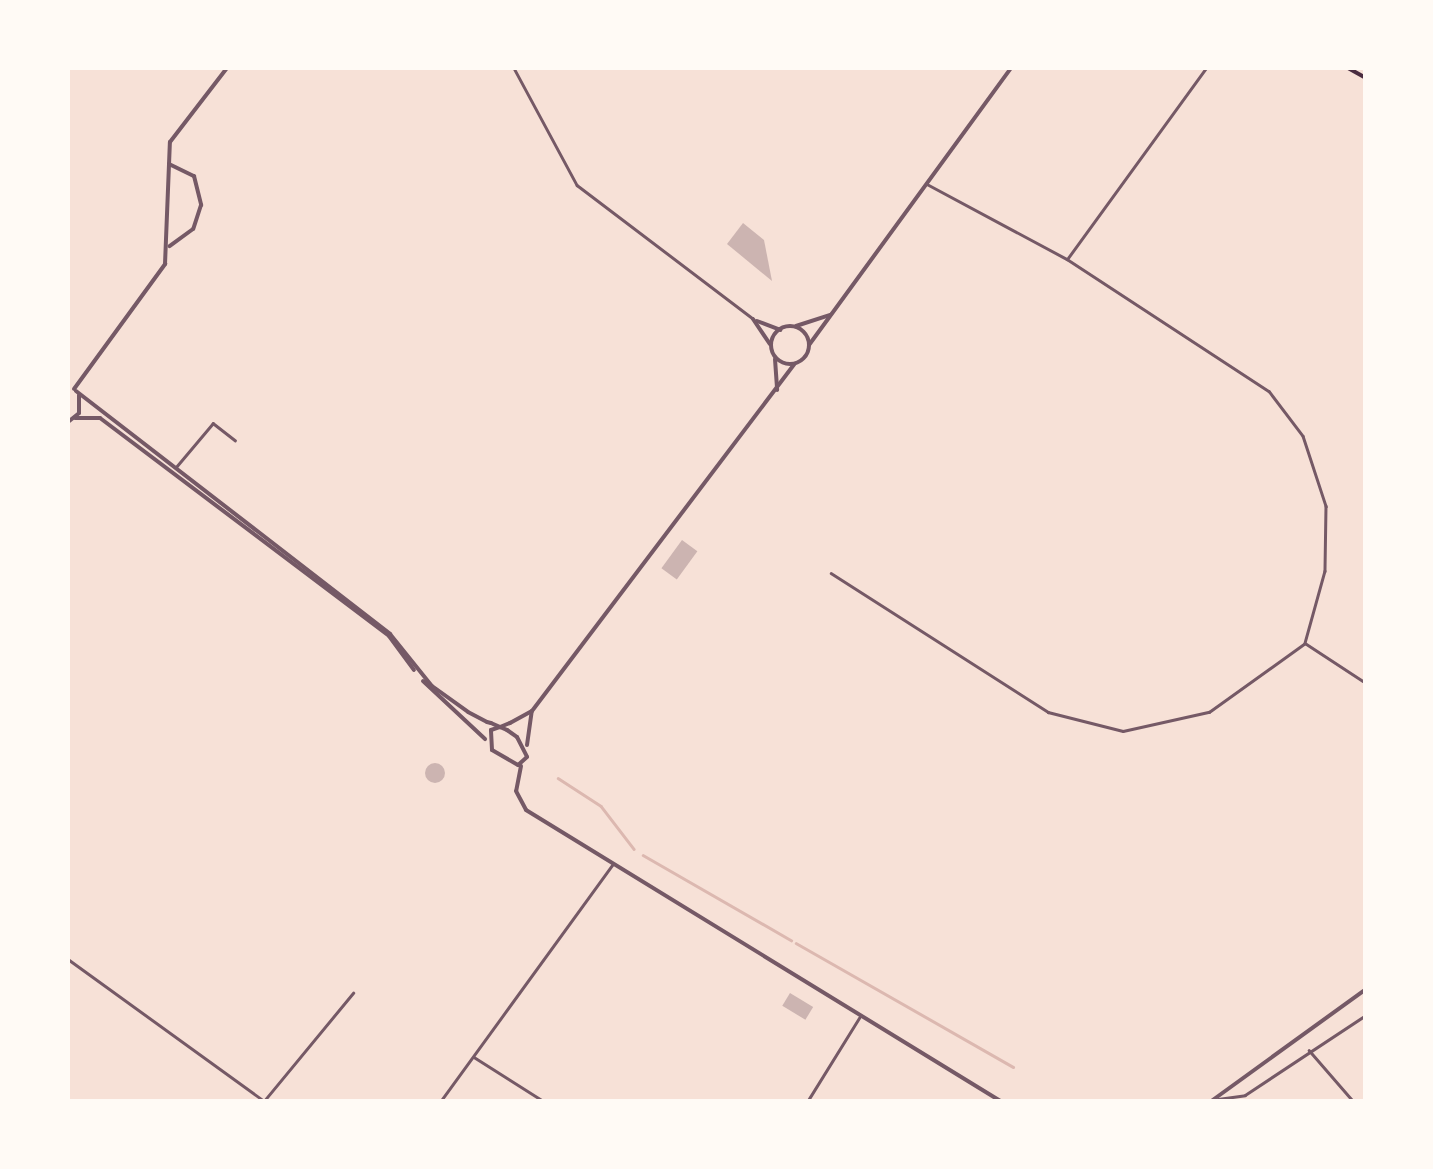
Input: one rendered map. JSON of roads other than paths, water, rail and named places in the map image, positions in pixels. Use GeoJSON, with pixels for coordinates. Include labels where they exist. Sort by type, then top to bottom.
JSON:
{"type":"FeatureCollection","features":[{"type":"Feature","properties":{"kind":"main road"},"geometry":{"type":"LineString","coordinates":[[1348,68],[1366,78]]}},
{"type":"Feature","properties":{"kind":"street"},"geometry":{"type":"LineString","coordinates":[[75,418],[75,390],[156,280],[170,246],[169,164],[177,128],[227,68]]}},
{"type":"Feature","properties":{"kind":"street"},"geometry":{"type":"LineString","coordinates":[[514,68],[578,185],[753,319],[780,330],[830,315]]}},
{"type":"Feature","properties":{"kind":"street"},"geometry":{"type":"LineString","coordinates":[[488,743],[500,727],[532,711],[777,390],[1011,68]]}},
{"type":"Feature","properties":{"kind":"street"},"geometry":{"type":"LineString","coordinates":[[1067,259],[1206,68]]}},
{"type":"Feature","properties":{"kind":"street"},"geometry":{"type":"LineString","coordinates":[[169,164],[194,176],[202,205],[193,228],[170,246]]}},
{"type":"Feature","properties":{"kind":"street"},"geometry":{"type":"LineString","coordinates":[[830,574],[1048,712],[1123,731],[1209,712],[1305,643],[1325,571],[1326,506],[1303,436],[1269,392],[1067,259],[925,184]]}},
{"type":"Feature","properties":{"kind":"street"},"geometry":{"type":"LineString","coordinates":[[753,319],[771,345],[777,390]]}},
{"type":"Feature","properties":{"kind":"street"},"geometry":{"type":"LineString","coordinates":[[793,327],[810,345]]}},
{"type":"Feature","properties":{"kind":"street"},"geometry":{"type":"LineString","coordinates":[[771,345],[780,330]]}},
{"type":"Feature","properties":{"kind":"street"},"geometry":{"type":"LineString","coordinates":[[774,355],[794,364]]}},
{"type":"Feature","properties":{"kind":"street"},"geometry":{"type":"LineString","coordinates":[[68,386],[390,634],[432,686],[500,727],[526,750]]}},
{"type":"Feature","properties":{"kind":"street"},"geometry":{"type":"LineString","coordinates":[[68,422],[75,418],[100,418],[389,636],[517,776]]}},
{"type":"Feature","properties":{"kind":"street"},"geometry":{"type":"LineString","coordinates":[[176,468],[213,422],[235,440]]}},
{"type":"Feature","properties":{"kind":"street"},"geometry":{"type":"LineString","coordinates":[[1305,643],[1366,684]]}},
{"type":"Feature","properties":{"kind":"street"},"geometry":{"type":"LineString","coordinates":[[532,711],[524,763],[517,776],[519,802],[998,1101]]}},
{"type":"Feature","properties":{"kind":"street"},"geometry":{"type":"LineString","coordinates":[[506,764],[524,763]]}},
{"type":"Feature","properties":{"kind":"street"},"geometry":{"type":"LineString","coordinates":[[440,1102],[613,864]]}},
{"type":"Feature","properties":{"kind":"street"},"geometry":{"type":"LineString","coordinates":[[68,959],[264,1101],[354,994]]}},
{"type":"Feature","properties":{"kind":"street"},"geometry":{"type":"LineString","coordinates":[[1212,1100],[1366,989]]}},
{"type":"Feature","properties":{"kind":"street"},"geometry":{"type":"LineString","coordinates":[[1212,1100],[1246,1095],[1308,1049],[1366,1014]]}},
{"type":"Feature","properties":{"kind":"street"},"geometry":{"type":"LineString","coordinates":[[807,1102],[860,1016]]}},
{"type":"Feature","properties":{"kind":"street"},"geometry":{"type":"LineString","coordinates":[[1308,1049],[1354,1102]]}},
{"type":"Feature","properties":{"kind":"street"},"geometry":{"type":"LineString","coordinates":[[472,1056],[544,1102]]}},
{"type":"Feature","properties":{"kind":"street"},"geometry":{"type":"LineString","coordinates":[[1246,1095],[1252,1102]]}},
{"type":"Feature","properties":{"kind":"waterway"},"geometry":{"type":"LineString","coordinates":[[558,778],[601,806],[634,849]]}},
{"type":"Feature","properties":{"kind":"waterway"},"geometry":{"type":"LineString","coordinates":[[643,855],[791,940]]}},
{"type":"Feature","properties":{"kind":"waterway"},"geometry":{"type":"LineString","coordinates":[[796,943],[1013,1067]]}}]}
